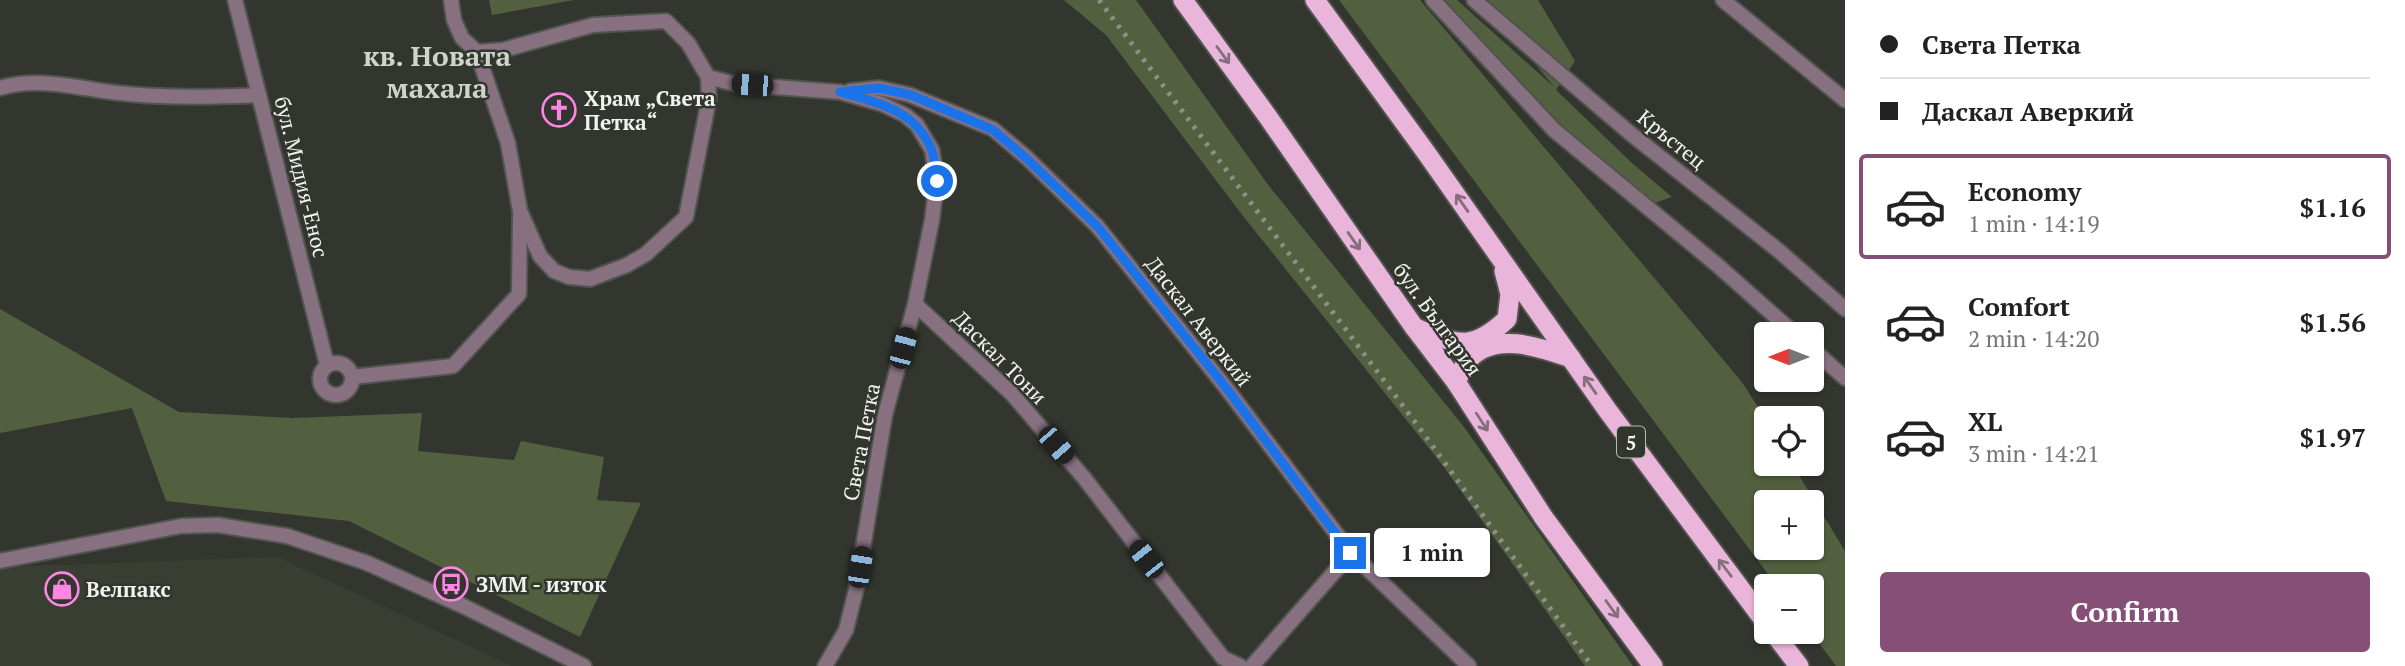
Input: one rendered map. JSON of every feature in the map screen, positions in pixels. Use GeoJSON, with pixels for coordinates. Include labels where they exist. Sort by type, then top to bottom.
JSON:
{"type":"FeatureCollection","features":[{"type":"Feature","properties":{"kind":"highway","name":"бул. България"},"geometry":{"type":"LineString","coordinates":[[1183,0],[1414,327],[1456,382],[1544,518],[1653,666]]}},
{"type":"Feature","properties":{"kind":"highway","name":"5"},"geometry":{"type":"LineString","coordinates":[[1315,0],[1570,359],[1754,606]]}},
{"type":"Feature","properties":{"kind":"highway"},"geometry":{"type":"LineString","coordinates":[[1414,327],[1452,342],[1475,342],[1489,336],[1507,319],[1510,294],[1501,259]]}},
{"type":"Feature","properties":{"kind":"highway"},"geometry":{"type":"LineString","coordinates":[[1456,382],[1470,358],[1488,347],[1515,343],[1540,347],[1570,359]]}},
{"type":"Feature","properties":{"kind":"highway"},"geometry":{"type":"LineString","coordinates":[[1782,644],[1799,666]]}},
{"type":"Feature","properties":{"kind":"street","name":"бул. Мидия-Енос"},"geometry":{"type":"LineString","coordinates":[[235,0],[327,365]]}},
{"type":"Feature","properties":{"kind":"street"},"geometry":{"type":"LineString","coordinates":[[352,377],[453,366],[519,293],[520,211],[508,143],[477,52],[462,38],[454,20],[451,0]]}},
{"type":"Feature","properties":{"kind":"street"},"geometry":{"type":"LineString","coordinates":[[1433,0],[1555,130],[1782,322]]}},
{"type":"Feature","properties":{"kind":"street","name":"Кръстец"},"geometry":{"type":"LineString","coordinates":[[1475,0],[1631,134],[1779,251],[1845,309]]}},
{"type":"Feature","properties":{"kind":"street"},"geometry":{"type":"LineString","coordinates":[[1723,0],[1845,100]]}},
{"type":"Feature","properties":{"kind":"street"},"geometry":{"type":"LineString","coordinates":[[477,52],[503,50],[593,25],[666,21],[688,43],[708,77],[709,99],[686,217],[646,254],[590,279],[569,277],[554,271],[540,256],[520,211]]}},
{"type":"Feature","properties":{"kind":"street","name":"Света Петка"},"geometry":{"type":"LineString","coordinates":[[708,77],[735,84],[840,92],[882,104],[905,115],[917,125],[932,150],[937,181],[932,220],[915,304],[885,415],[856,590],[846,630],[825,666]]}},
{"type":"Feature","properties":{"kind":"street"},"geometry":{"type":"LineString","coordinates":[[0,88],[16,83],[129,94],[211,97],[259,95]]}},
{"type":"Feature","properties":{"kind":"street","name":"Даскал Аверкий"},"geometry":{"type":"LineString","coordinates":[[840,92],[879,88],[911,95],[993,130],[1026,158],[1098,227],[1227,389],[1350,553],[1469,666]]}},
{"type":"Feature","properties":{"kind":"street","name":"Даскал Тони"},"geometry":{"type":"LineString","coordinates":[[915,304],[1012,394],[1085,480],[1223,658],[1240,666]]}},
{"type":"Feature","properties":{"kind":"street"},"geometry":{"type":"LineString","coordinates":[[1824,359],[1845,378]]}},
{"type":"Feature","properties":{"kind":"street"},"geometry":{"type":"LineString","coordinates":[[340,363],[347,367],[352,377],[347,391],[332,396],[321,387],[319,380],[327,365],[340,363]]}},
{"type":"Feature","properties":{"kind":"street"},"geometry":{"type":"LineString","coordinates":[[0,561],[181,527],[218,525],[287,536],[367,563],[463,606],[584,666]]}},
{"type":"Feature","properties":{"kind":"street"},"geometry":{"type":"LineString","coordinates":[[1252,666],[1350,553]]}},
{"type":"Feature","properties":{"kind":"shaded area"},"geometry":{"type":"Polygon","coordinates":[[[278,557],[512,666],[0,666],[0,567],[278,557]]]}},
{"type":"Feature","properties":{"kind":"green space"},"geometry":{"type":"Polygon","coordinates":[[[489,0],[574,0],[492,15],[489,0]]]}},
{"type":"Feature","properties":{"kind":"green space"},"geometry":{"type":"Polygon","coordinates":[[[1064,0],[1136,0],[1269,186],[1464,427],[1633,666],[1585,666],[1444,467],[1243,216],[1106,35],[1064,0]]]}},
{"type":"Feature","properties":{"kind":"green space"},"geometry":{"type":"Polygon","coordinates":[[[1339,0],[1420,0],[1742,382],[1757,406],[1754,406],[1754,476],[1799,476],[1808,490],[1754,490],[1754,555],[1339,0]]]}},
{"type":"Feature","properties":{"kind":"green space"},"geometry":{"type":"Polygon","coordinates":[[[1444,0],[1457,0],[1554,87],[1484,0],[1538,0],[1575,61],[1556,90],[1633,164],[1672,197],[1649,205],[1543,114],[1444,0]]]}},
{"type":"Feature","properties":{"kind":"green space"},"geometry":{"type":"Polygon","coordinates":[[[0,309],[179,412],[292,418],[422,413],[418,451],[514,460],[521,441],[604,457],[597,500],[641,503],[580,637],[349,521],[166,501],[132,408],[0,433],[0,309]]]}},
{"type":"Feature","properties":{"kind":"green space"},"geometry":{"type":"Polygon","coordinates":[[[1824,517],[1845,551],[1845,666],[1836,666],[1820,644],[1824,644],[1824,574],[1768,574],[1758,560],[1824,560],[1824,517]]]}},
{"type":"Feature","properties":{"kind":"railway"},"geometry":{"type":"LineString","coordinates":[[1099,0],[1418,426],[1592,666]]}},
{"type":"Feature","properties":{"kind":"place","name":"Храм „Света Петка“"},"geometry":{"type":"Point","coordinates":[559,110]}},
{"type":"Feature","properties":{"kind":"place","name":"ЗММ - изток"},"geometry":{"type":"Point","coordinates":[451,584]}},
{"type":"Feature","properties":{"kind":"place","name":"Велпакс"},"geometry":{"type":"Point","coordinates":[62,589]}},
{"type":"Feature","properties":{"kind":"district","name":"кв. Новата махала"},"geometry":{"type":"Point","coordinates":[437,71]}},
{"type":"Feature","properties":{"kind":"route"},"geometry":{"type":"LineString","coordinates":[[937,181],[932,150],[917,125],[905,115],[882,104],[840,92],[879,88],[911,95],[993,130],[1026,158],[1098,227],[1227,389],[1328,520],[1350,553]]}}]}
